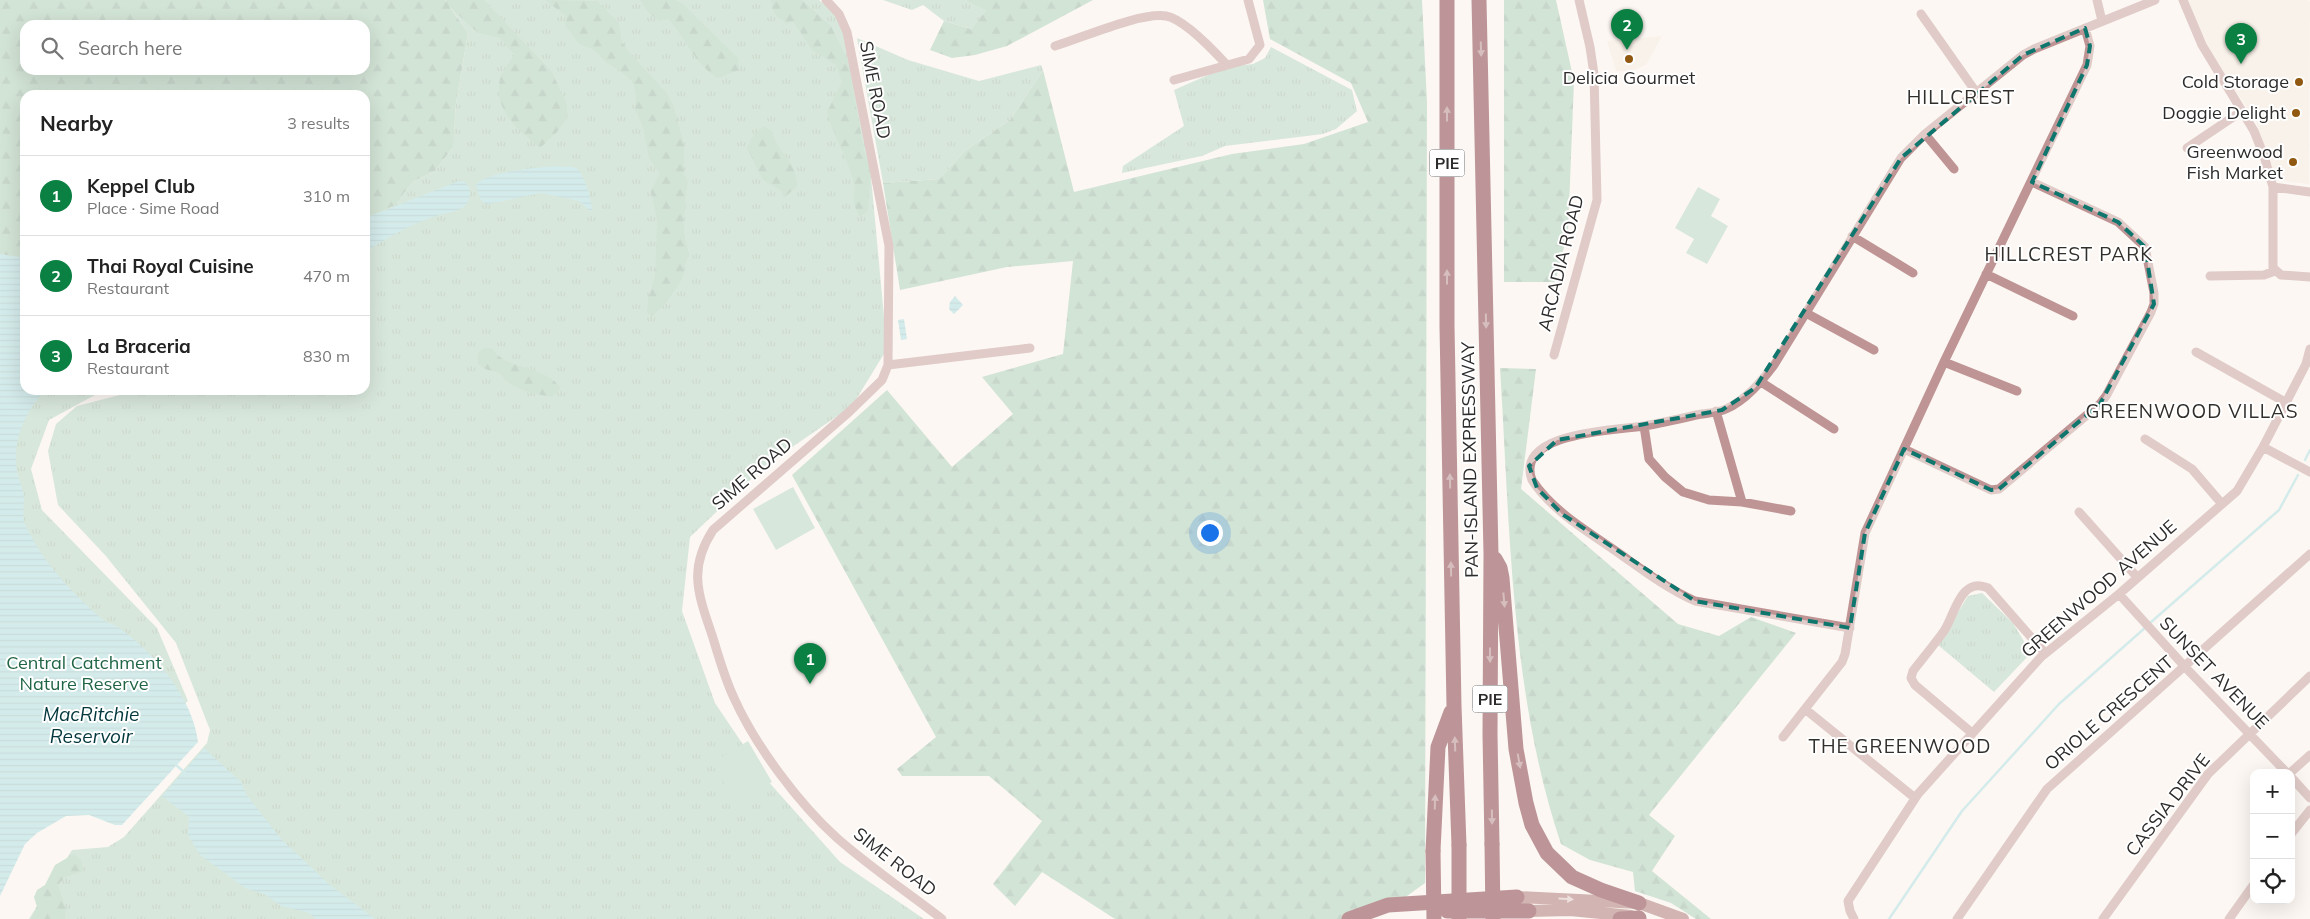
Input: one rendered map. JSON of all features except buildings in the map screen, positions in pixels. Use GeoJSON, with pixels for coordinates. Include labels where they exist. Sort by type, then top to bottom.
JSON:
{"type":"FeatureCollection","features":[{"type":"Feature","properties":{"kind":"highway","name":"PAN-ISLAND EXPRESSWAY"},"geometry":{"type":"LineString","coordinates":[[1447,0],[1447,326],[1459,919]]}},
{"type":"Feature","properties":{"kind":"highway","name":"PAN-ISLAND EXPRESSWAY"},"geometry":{"type":"LineString","coordinates":[[1479,0],[1491,554],[1490,734],[1493,919]]}},
{"type":"Feature","properties":{"kind":"highway"},"geometry":{"type":"LineString","coordinates":[[1491,554],[1500,568],[1502,578],[1516,749],[1532,825],[1547,853],[1572,877],[1601,890],[1641,913]]}},
{"type":"Feature","properties":{"kind":"highway"},"geometry":{"type":"LineString","coordinates":[[1434,919],[1433,850],[1438,747],[1454,706]]}},
{"type":"Feature","properties":{"kind":"highway"},"geometry":{"type":"LineString","coordinates":[[1349,919],[1388,905],[1518,897]]}},
{"type":"Feature","properties":{"kind":"highway"},"geometry":{"type":"LineString","coordinates":[[1364,919],[1390,913],[1429,911],[1529,911]]}},
{"type":"Feature","properties":{"kind":"highway"},"geometry":{"type":"LineString","coordinates":[[1620,919],[1641,913]]}},
{"type":"Feature","properties":{"kind":"main road"},"geometry":{"type":"LineString","coordinates":[[1641,913],[1570,910],[1529,911],[1520,904],[1518,897],[1641,913],[1683,919]]}},
{"type":"Feature","properties":{"kind":"street","name":"SIME ROAD"},"geometry":{"type":"LineString","coordinates":[[826,0],[839,14],[847,32],[889,246],[888,365],[882,380],[849,412],[713,530],[704,544],[698,561],[698,592],[724,675],[734,700],[788,784],[836,837],[942,919]]}},
{"type":"Feature","properties":{"kind":"street"},"geometry":{"type":"LineString","coordinates":[[1174,80],[1249,59],[1260,45],[1248,0]]}},
{"type":"Feature","properties":{"kind":"street","name":"ARCADIA ROAD"},"geometry":{"type":"LineString","coordinates":[[1554,355],[1596,200],[1594,74],[1579,0]]}},
{"type":"Feature","properties":{"kind":"street"},"geometry":{"type":"LineString","coordinates":[[2097,0],[2102,21]]}},
{"type":"Feature","properties":{"kind":"street"},"geometry":{"type":"LineString","coordinates":[[1850,628],[1695,601],[1686,597],[1647,573],[1562,514],[1537,488],[1529,466],[1541,451],[1557,440],[1588,432],[1644,426],[1729,408],[1761,382],[1901,158],[1925,134],[2023,55],[2155,0]]}},
{"type":"Feature","properties":{"kind":"street"},"geometry":{"type":"LineString","coordinates":[[2183,0],[2202,45],[2242,111],[2264,156],[2273,187],[2272,265],[2274,271],[2281,276],[2310,277]]}},
{"type":"Feature","properties":{"kind":"street"},"geometry":{"type":"LineString","coordinates":[[1921,14],[1976,92]]}},
{"type":"Feature","properties":{"kind":"street"},"geometry":{"type":"LineString","coordinates":[[1055,46],[1141,17],[1168,16],[1201,37],[1226,64]]}},
{"type":"Feature","properties":{"kind":"street"},"geometry":{"type":"LineString","coordinates":[[1783,737],[1842,662],[1850,628],[1865,533],[1944,362],[2087,65],[2090,46],[2085,28]]}},
{"type":"Feature","properties":{"kind":"street"},"geometry":{"type":"LineString","coordinates":[[2187,148],[2242,111]]}},
{"type":"Feature","properties":{"kind":"street"},"geometry":{"type":"LineString","coordinates":[[1925,134],[1954,169]]}},
{"type":"Feature","properties":{"kind":"street"},"geometry":{"type":"LineString","coordinates":[[1904,449],[1992,490],[1998,489],[2100,404],[2151,312],[2154,304],[2154,293],[2145,247],[2118,222],[2032,182]]}},
{"type":"Feature","properties":{"kind":"street"},"geometry":{"type":"LineString","coordinates":[[2273,187],[2310,192]]}},
{"type":"Feature","properties":{"kind":"street"},"geometry":{"type":"LineString","coordinates":[[1852,236],[1913,274]]}},
{"type":"Feature","properties":{"kind":"street"},"geometry":{"type":"LineString","coordinates":[[2210,276],[2264,275],[2274,271]]}},
{"type":"Feature","properties":{"kind":"street"},"geometry":{"type":"LineString","coordinates":[[1986,274],[2073,316]]}},
{"type":"Feature","properties":{"kind":"street"},"geometry":{"type":"LineString","coordinates":[[1806,312],[1874,350]]}},
{"type":"Feature","properties":{"kind":"street"},"geometry":{"type":"LineString","coordinates":[[888,365],[1030,348]]}},
{"type":"Feature","properties":{"kind":"street","name":"GREENWOOD AVENUE"},"geometry":{"type":"LineString","coordinates":[[1854,919],[1848,901],[1915,798],[1972,733],[2045,653],[2119,594],[2241,486],[2306,364],[2310,349]]}},
{"type":"Feature","properties":{"kind":"street"},"geometry":{"type":"LineString","coordinates":[[2196,352],[2285,402]]}},
{"type":"Feature","properties":{"kind":"street"},"geometry":{"type":"LineString","coordinates":[[1944,362],[2017,391]]}},
{"type":"Feature","properties":{"kind":"street"},"geometry":{"type":"LineString","coordinates":[[1761,382],[1834,429]]}},
{"type":"Feature","properties":{"kind":"street"},"geometry":{"type":"LineString","coordinates":[[1716,412],[1742,502]]}},
{"type":"Feature","properties":{"kind":"street"},"geometry":{"type":"LineString","coordinates":[[1644,426],[1649,459],[1655,467],[1683,492],[1709,500],[1742,502],[1791,511]]}},
{"type":"Feature","properties":{"kind":"street"},"geometry":{"type":"LineString","coordinates":[[2145,439],[2188,465],[2222,504]]}},
{"type":"Feature","properties":{"kind":"street"},"geometry":{"type":"LineString","coordinates":[[2263,447],[2310,472]]}},
{"type":"Feature","properties":{"kind":"street"},"geometry":{"type":"LineString","coordinates":[[2079,512],[2137,577]]}},
{"type":"Feature","properties":{"kind":"street","name":"ORIOLE CRESCENT"},"geometry":{"type":"LineString","coordinates":[[1958,919],[2047,789],[2186,668],[2310,554]]}},
{"type":"Feature","properties":{"kind":"street"},"geometry":{"type":"LineString","coordinates":[[1972,733],[1914,685],[1911,678],[1913,671],[1945,629],[1961,596],[1969,588],[1976,586],[1988,588],[2045,653]]}},
{"type":"Feature","properties":{"kind":"street","name":"SUNSET AVENUE"},"geometry":{"type":"LineString","coordinates":[[2119,594],[2186,668],[2285,769]]}},
{"type":"Feature","properties":{"kind":"street","name":"CASSIA DRIVE"},"geometry":{"type":"LineString","coordinates":[[2103,919],[2208,774],[2310,676]]}},
{"type":"Feature","properties":{"kind":"street"},"geometry":{"type":"LineString","coordinates":[[1805,709],[1915,798]]}},
{"type":"Feature","properties":{"kind":"street","name":"SUNSET AVENUE"},"geometry":{"type":"LineString","coordinates":[[2294,769],[2310,755]]}},
{"type":"Feature","properties":{"kind":"street"},"geometry":{"type":"LineString","coordinates":[[2295,781],[2310,798]]}},
{"type":"Feature","properties":{"kind":"street"},"geometry":{"type":"LineString","coordinates":[[2295,829],[2310,810]]}},
{"type":"Feature","properties":{"kind":"street"},"geometry":{"type":"LineString","coordinates":[[2229,919],[2250,890]]}},
{"type":"Feature","properties":{"kind":"highlighted area"},"geometry":{"type":"Polygon","coordinates":[[[2085,28],[2090,46],[2087,65],[2032,182],[2118,222],[2145,247],[2154,304],[2100,404],[1999,489],[1991,490],[1904,449],[1865,533],[1850,628],[1695,601],[1562,514],[1537,488],[1529,466],[1557,440],[1722,410],[1755,388],[1901,158],[2023,55],[2085,28]]]}},
{"type":"Feature","properties":{"kind":"shaded area"},"geometry":{"type":"Polygon","coordinates":[[[2188,0],[2308,0],[2310,2],[2309,184],[2274,180],[2256,122],[2204,42],[2188,0]]]}},
{"type":"Feature","properties":{"kind":"shaded area"},"geometry":{"type":"Polygon","coordinates":[[[1662,36],[1646,65],[1632,71],[1616,71],[1607,41],[1662,36]]]}},
{"type":"Feature","properties":{"kind":"green space","name":"Central Catchment Nature Reserve"},"geometry":{"type":"Polygon","coordinates":[[[0,0],[417,0],[454,131],[456,103],[468,33],[445,0],[819,0],[840,17],[870,166],[887,349],[852,406],[766,465],[690,537],[682,611],[715,703],[767,780],[840,862],[924,919],[29,919],[72,850],[108,847],[124,837],[207,743],[210,730],[176,643],[105,555],[58,505],[48,451],[56,424],[77,406],[120,395],[370,395],[370,90],[20,90],[20,395],[95,395],[49,420],[31,469],[42,510],[157,628],[188,701],[58,801],[7,856],[0,882],[0,0]],[[453,147],[412,182],[435,171],[453,147]]]}},
{"type":"Feature","properties":{"kind":"green space"},"geometry":{"type":"Polygon","coordinates":[[[0,0],[445,0],[446,2],[446,0],[484,0],[552,72],[567,105],[568,117],[557,132],[540,148],[523,134],[509,118],[500,100],[500,78],[514,55],[500,38],[478,33],[449,6],[468,33],[456,103],[453,147],[435,171],[412,182],[395,205],[370,216],[370,90],[20,90],[20,257],[0,254],[0,0]]]}},
{"type":"Feature","properties":{"kind":"green space"},"geometry":{"type":"Polygon","coordinates":[[[545,0],[597,1],[619,23],[622,42],[666,92],[673,105],[684,144],[684,175],[688,182],[684,223],[685,238],[690,255],[686,261],[682,278],[677,288],[664,305],[651,316],[647,312],[648,299],[655,276],[657,221],[651,190],[660,174],[649,158],[643,127],[635,109],[636,95],[633,82],[607,63],[593,49],[579,44],[565,25],[567,17],[545,0]]]}},
{"type":"Feature","properties":{"kind":"green space"},"geometry":{"type":"Polygon","coordinates":[[[640,0],[675,0],[683,4],[738,58],[739,70],[718,78],[696,58],[668,19],[659,21],[648,12],[640,0]]]}},
{"type":"Feature","properties":{"kind":"green space"},"geometry":{"type":"Polygon","coordinates":[[[771,0],[802,0],[831,26],[848,61],[864,151],[871,169],[868,210],[860,217],[854,201],[855,190],[850,171],[827,112],[842,82],[836,65],[812,50],[793,21],[787,24],[777,17],[772,8],[771,0]]]}},
{"type":"Feature","properties":{"kind":"green space"},"geometry":{"type":"Polygon","coordinates":[[[883,0],[965,0],[987,9],[971,29],[944,21],[923,5],[912,10],[883,0]]]}},
{"type":"Feature","properties":{"kind":"green space"},"geometry":{"type":"Polygon","coordinates":[[[965,0],[1093,0],[1007,46],[975,55],[952,58],[930,50],[944,21],[971,29],[986,10],[965,0]]]}},
{"type":"Feature","properties":{"kind":"green space"},"geometry":{"type":"Polygon","coordinates":[[[1263,0],[1422,0],[1427,103],[1425,883],[1400,901],[1343,919],[1115,919],[1042,872],[1015,906],[993,884],[1042,821],[989,776],[902,776],[897,769],[936,737],[792,475],[887,390],[952,467],[1013,414],[982,377],[1063,354],[1073,261],[1007,267],[900,290],[883,183],[939,179],[965,151],[1010,120],[1043,70],[1074,192],[1232,154],[1304,144],[1368,122],[1351,83],[1270,39],[1263,0]]]}},
{"type":"Feature","properties":{"kind":"green space"},"geometry":{"type":"Polygon","coordinates":[[[1504,0],[1556,0],[1574,81],[1568,232],[1555,282],[1504,282],[1504,0]]]}},
{"type":"Feature","properties":{"kind":"green space"},"geometry":{"type":"Polygon","coordinates":[[[857,38],[908,60],[979,81],[1041,65],[1043,70],[1010,120],[965,151],[939,179],[883,183],[857,38]]]}},
{"type":"Feature","properties":{"kind":"green space"},"geometry":{"type":"Polygon","coordinates":[[[1271,47],[1352,90],[1357,111],[1336,129],[1323,134],[1225,146],[1202,156],[1122,173],[1123,166],[1184,126],[1174,90],[1226,67],[1253,64],[1265,58],[1271,47]]]}},
{"type":"Feature","properties":{"kind":"green space"},"geometry":{"type":"Polygon","coordinates":[[[764,126],[772,131],[774,138],[794,170],[797,186],[784,198],[780,190],[763,180],[747,148],[752,137],[764,126]]]}},
{"type":"Feature","properties":{"kind":"green space"},"geometry":{"type":"Polygon","coordinates":[[[1698,187],[1720,199],[1711,216],[1728,226],[1707,264],[1686,253],[1694,239],[1675,228],[1698,187]]]}},
{"type":"Feature","properties":{"kind":"green space"},"geometry":{"type":"Polygon","coordinates":[[[483,348],[491,348],[506,361],[545,375],[552,379],[560,389],[552,397],[516,387],[504,379],[500,373],[485,369],[478,364],[478,354],[483,348]]]}},
{"type":"Feature","properties":{"kind":"green space"},"geometry":{"type":"Polygon","coordinates":[[[1500,368],[1536,369],[1521,489],[1678,624],[1719,636],[1751,617],[1796,633],[1649,815],[1675,836],[1652,871],[1711,919],[1696,919],[1671,903],[1635,891],[1633,872],[1590,860],[1561,844],[1544,786],[1531,728],[1522,668],[1510,548],[1500,368]]]}},
{"type":"Feature","properties":{"kind":"green space"},"geometry":{"type":"Polygon","coordinates":[[[793,487],[815,528],[776,550],[753,509],[793,487]]]}},
{"type":"Feature","properties":{"kind":"green space"},"geometry":{"type":"Polygon","coordinates":[[[1982,593],[2013,623],[2031,653],[1994,692],[1938,645],[1968,596],[1982,593]]]}},
{"type":"Feature","properties":{"kind":"green space"},"geometry":{"type":"Polygon","coordinates":[[[748,741],[772,782],[736,803],[712,763],[748,741]]]}},
{"type":"Feature","properties":{"kind":"green space"},"geometry":{"type":"Polygon","coordinates":[[[74,854],[81,860],[84,871],[65,877],[58,885],[66,909],[65,919],[31,919],[37,907],[34,897],[37,890],[45,885],[55,865],[74,854]]]}},
{"type":"Feature","properties":{"kind":"water"},"geometry":{"type":"Polygon","coordinates":[[[541,167],[574,167],[582,175],[591,200],[592,210],[590,211],[579,201],[541,193],[489,204],[485,204],[480,199],[476,185],[481,180],[490,176],[541,167]]]}},
{"type":"Feature","properties":{"kind":"water"},"geometry":{"type":"Polygon","coordinates":[[[459,181],[465,182],[470,190],[470,197],[465,206],[458,210],[429,218],[402,230],[370,249],[370,216],[459,181]]]}},
{"type":"Feature","properties":{"kind":"water","name":"MacRitchie Reservoir"},"geometry":{"type":"Polygon","coordinates":[[[0,254],[20,257],[20,395],[42,395],[25,419],[16,452],[18,476],[24,495],[23,517],[25,524],[48,563],[68,586],[103,620],[119,627],[159,664],[189,709],[198,742],[122,825],[115,825],[89,815],[66,816],[37,833],[25,844],[0,896],[0,254]]]}},
{"type":"Feature","properties":{"kind":"water"},"geometry":{"type":"Polygon","coordinates":[[[955,296],[963,305],[954,314],[949,309],[950,302],[955,296]]]}},
{"type":"Feature","properties":{"kind":"water"},"geometry":{"type":"Polygon","coordinates":[[[904,319],[907,339],[901,340],[898,320],[904,319]]]}},
{"type":"Feature","properties":{"kind":"water"},"geometry":{"type":"Polygon","coordinates":[[[204,748],[241,782],[246,794],[282,840],[330,885],[375,919],[316,919],[309,913],[281,906],[266,895],[245,888],[200,855],[188,835],[189,817],[162,796],[204,748]]]}},
{"type":"Feature","properties":{"kind":"waterway"},"geometry":{"type":"LineString","coordinates":[[2305,460],[2310,450]]}},
{"type":"Feature","properties":{"kind":"waterway"},"geometry":{"type":"LineString","coordinates":[[2150,623],[2279,510],[2298,475]]}},
{"type":"Feature","properties":{"kind":"waterway"},"geometry":{"type":"LineString","coordinates":[[1889,919],[1962,811],[2059,704],[2146,627]]}},
{"type":"Feature","properties":{"kind":"waterway"},"geometry":{"type":"LineString","coordinates":[[176,765],[185,773]]}},
{"type":"Feature","properties":{"kind":"place","name":"Thai Royal Cuisine"},"geometry":{"type":"Point","coordinates":[1627,50]}},
{"type":"Feature","properties":{"kind":"place","name":"Delicia Gourmet"},"geometry":{"type":"Point","coordinates":[1629,59]}},
{"type":"Feature","properties":{"kind":"place","name":"La Braceria"},"geometry":{"type":"Point","coordinates":[2241,64]}},
{"type":"Feature","properties":{"kind":"place","name":"Cold Storage"},"geometry":{"type":"Point","coordinates":[2299,82]}},
{"type":"Feature","properties":{"kind":"place","name":"Doggie Delight"},"geometry":{"type":"Point","coordinates":[2296,113]}},
{"type":"Feature","properties":{"kind":"place","name":"Greenwood Fish Market"},"geometry":{"type":"Point","coordinates":[2293,162]}},
{"type":"Feature","properties":{"kind":"place","name":"Keppel Club"},"geometry":{"type":"Point","coordinates":[810,684]}},
{"type":"Feature","properties":{"kind":"district","name":"HILLCREST"},"geometry":{"type":"Point","coordinates":[1961,97]}},
{"type":"Feature","properties":{"kind":"district","name":"HILLCREST PARK"},"geometry":{"type":"Point","coordinates":[2069,254]}},
{"type":"Feature","properties":{"kind":"district","name":"GREENWOOD VILLAS"},"geometry":{"type":"Point","coordinates":[2192,411]}},
{"type":"Feature","properties":{"kind":"district","name":"THE GREENWOOD"},"geometry":{"type":"Point","coordinates":[1900,746]}}]}
